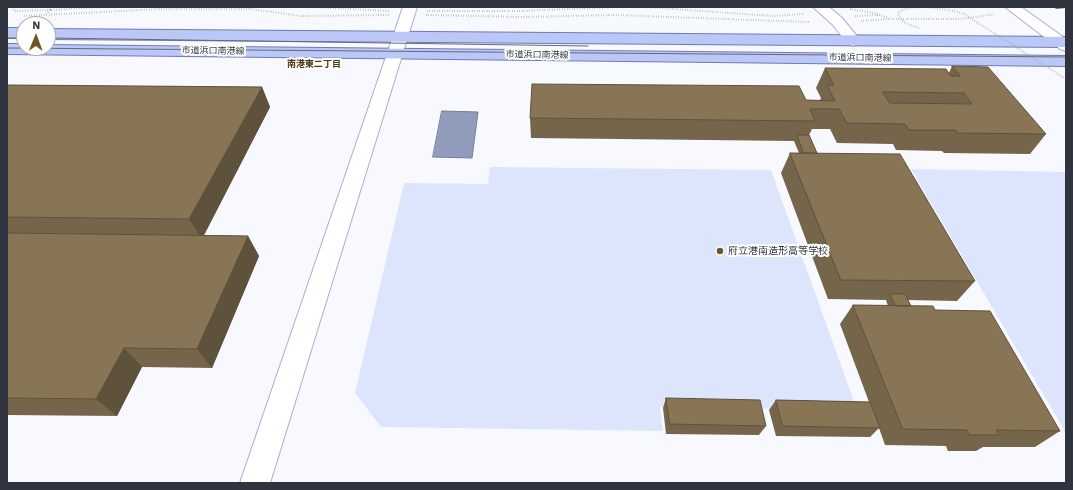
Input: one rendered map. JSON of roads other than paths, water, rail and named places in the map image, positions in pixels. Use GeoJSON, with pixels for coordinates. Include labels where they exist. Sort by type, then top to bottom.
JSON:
{"type":"FeatureCollection","features":[{"type":"Feature","properties":{"kind":"main road","name":"市道浜口南港線"},"geometry":{"type":"LineString","coordinates":[[56,34],[1066,61]]}},
{"type":"Feature","properties":{"kind":"main road","name":"市道浜口南港線"},"geometry":{"type":"LineString","coordinates":[[7,50],[398,44],[853,41],[1064,44]]}},
{"type":"Feature","properties":{"kind":"street"},"geometry":{"type":"LineString","coordinates":[[254,483],[410,7]]}},
{"type":"Feature","properties":{"kind":"street"},"geometry":{"type":"LineString","coordinates":[[820,7],[837,21],[853,41]]}},
{"type":"Feature","properties":{"kind":"street"},"geometry":{"type":"LineString","coordinates":[[1012,7],[1064,44]]}},
{"type":"Feature","properties":{"kind":"tram line"},"geometry":{"type":"LineString","coordinates":[[7,38],[16,38]]}},
{"type":"Feature","properties":{"kind":"tram line"},"geometry":{"type":"LineString","coordinates":[[56,38],[588,46]]}},
{"type":"Feature","properties":{"kind":"tram line"},"geometry":{"type":"LineString","coordinates":[[7,48],[1066,57]]}},
{"type":"Feature","properties":{"kind":"place","name":"府立港南造形高等学校"},"geometry":{"type":"Point","coordinates":[720,251]}},
{"type":"Feature","properties":{"kind":"district","name":"南港東二丁目"},"geometry":{"type":"Point","coordinates":[314,64]}}]}
